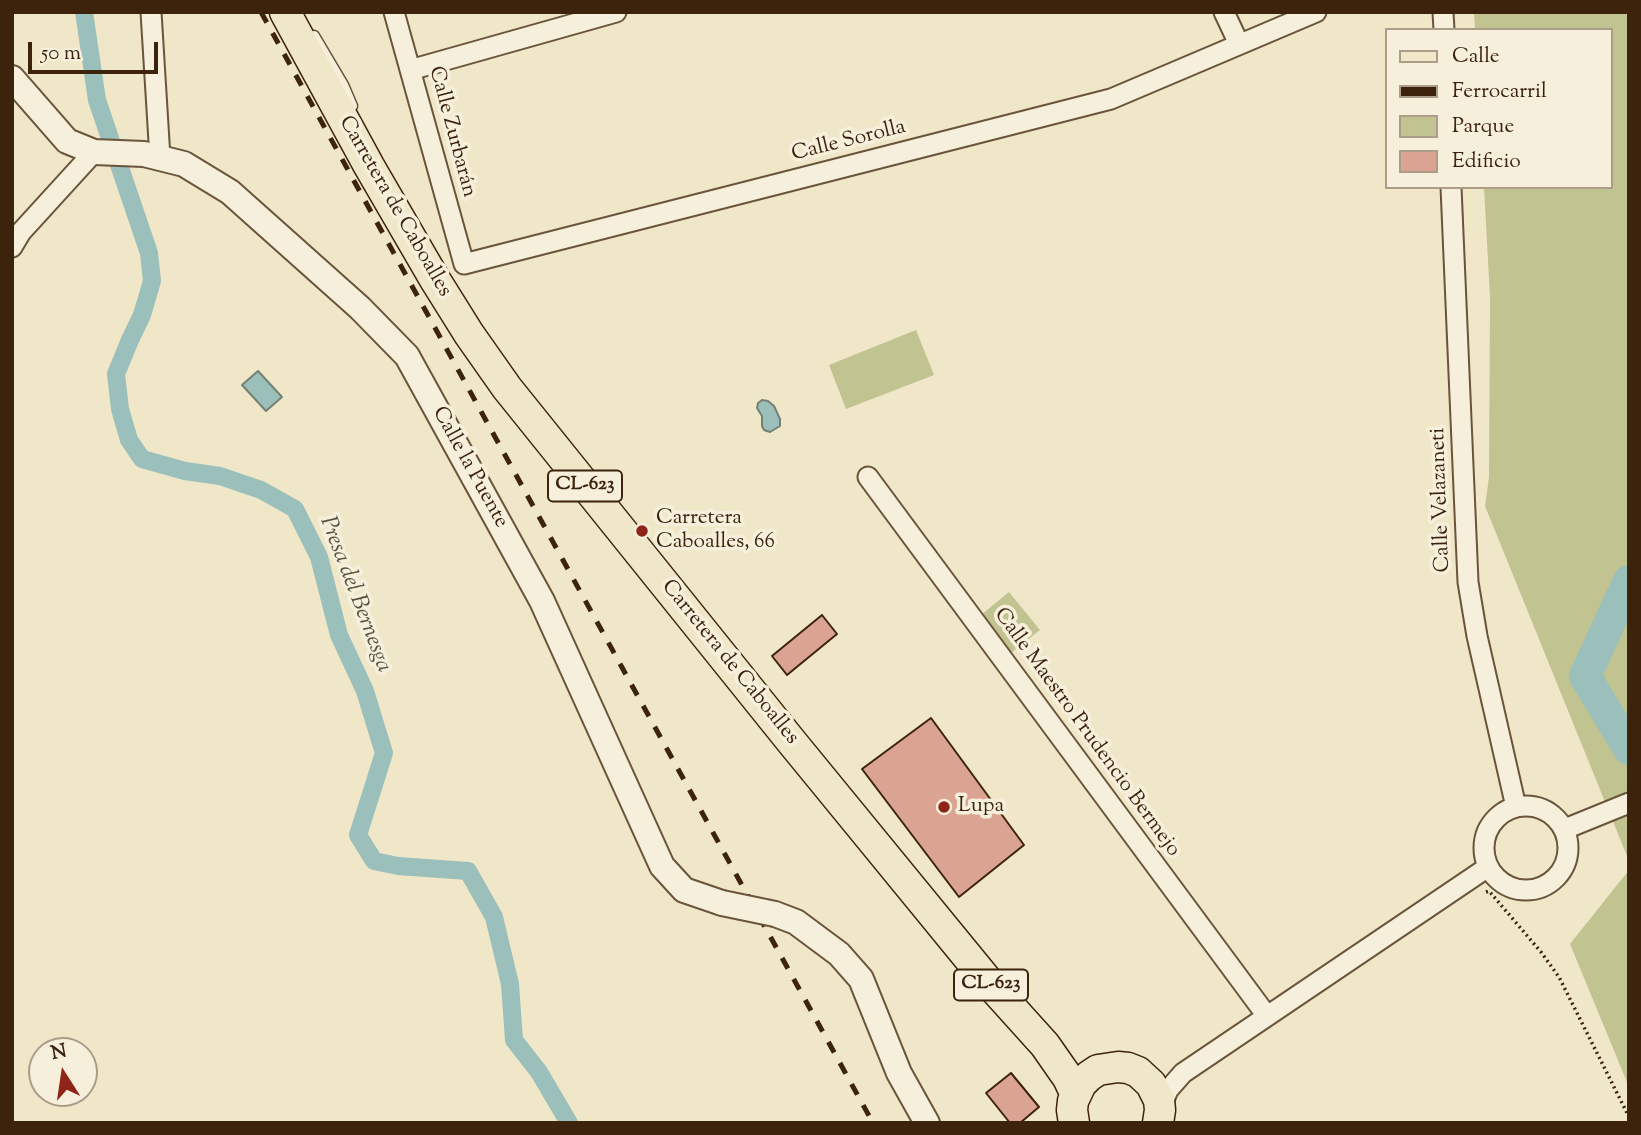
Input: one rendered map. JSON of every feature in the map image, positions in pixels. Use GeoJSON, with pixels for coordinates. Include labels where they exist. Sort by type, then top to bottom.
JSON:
{"type":"FeatureCollection","features":[{"type":"Feature","properties":{"kind":"main road","name":"Carretera de Caboalles"},"geometry":{"type":"LineString","coordinates":[[296,18],[398,216],[468,334],[507,388],[982,974],[1045,1045],[1068,1078],[1073,1114]]}},
{"type":"Feature","properties":{"kind":"main road","name":"Carretera de Caboalles"},"geometry":{"type":"LineString","coordinates":[[1045,1045],[1076,1063],[1108,1067]]}},
{"type":"Feature","properties":{"kind":"main road","name":"CL-623"},"geometry":{"type":"LineString","coordinates":[[1073,1114],[1081,1084],[1088,1076],[1108,1067],[1128,1068],[1138,1072]]}},
{"type":"Feature","properties":{"kind":"main road"},"geometry":{"type":"LineString","coordinates":[[1138,1072],[1152,1084],[1156,1092],[1159,1116]]}},
{"type":"Feature","properties":{"kind":"street"},"geometry":{"type":"LineString","coordinates":[[152,12],[160,158]]}},
{"type":"Feature","properties":{"kind":"street","name":"Calle Zurbarán"},"geometry":{"type":"LineString","coordinates":[[394,12],[464,264]]}},
{"type":"Feature","properties":{"kind":"street"},"geometry":{"type":"LineString","coordinates":[[410,70],[617,12]]}},
{"type":"Feature","properties":{"kind":"street"},"geometry":{"type":"LineString","coordinates":[[1224,12],[1239,44]]}},
{"type":"Feature","properties":{"kind":"street","name":"Calle Sorolla"},"geometry":{"type":"LineString","coordinates":[[464,264],[1111,99],[1316,12]]}},
{"type":"Feature","properties":{"kind":"street"},"geometry":{"type":"LineString","coordinates":[[12,78],[67,141],[99,152],[21,232],[12,247]]}},
{"type":"Feature","properties":{"kind":"street","name":"Calle la Puente"},"geometry":{"type":"LineString","coordinates":[[99,152],[144,154],[184,164],[230,192],[360,308],[407,356],[542,601],[662,866],[684,890],[796,922],[839,954],[861,979],[899,1073],[927,1123]]}},
{"type":"Feature","properties":{"kind":"street","name":"Calle Velazaneti"},"geometry":{"type":"LineString","coordinates":[[1451,189],[1468,582],[1477,636],[1516,807]]}},
{"type":"Feature","properties":{"kind":"street","name":"Calle Maestro Prudencio Bermejo"},"geometry":{"type":"LineString","coordinates":[[868,477],[1267,1016]]}},
{"type":"Feature","properties":{"kind":"street"},"geometry":{"type":"LineString","coordinates":[[1565,829],[1629,803]]}},
{"type":"Feature","properties":{"kind":"street"},"geometry":{"type":"LineString","coordinates":[[1531,806],[1544,809],[1556,817],[1565,829],[1569,842],[1564,868],[1545,886],[1519,890],[1506,885],[1488,867],[1484,842],[1495,819],[1505,811],[1531,806]]}},
{"type":"Feature","properties":{"kind":"street"},"geometry":{"type":"LineString","coordinates":[[1159,1116],[1168,1090],[1183,1073],[1488,867]]}},
{"type":"Feature","properties":{"kind":"street"},"geometry":{"type":"LineString","coordinates":[[1138,1072],[1164,1072],[1198,1062]]}},
{"type":"Feature","properties":{"kind":"lane"},"geometry":{"type":"LineString","coordinates":[[296,18],[343,85],[358,121]]}},
{"type":"Feature","properties":{"kind":"lane"},"geometry":{"type":"LineString","coordinates":[[363,133],[398,216]]}},
{"type":"Feature","properties":{"kind":"path"},"geometry":{"type":"LineString","coordinates":[[1455,889],[1462,900],[1489,891],[1541,952],[1559,977],[1629,1116]]}},
{"type":"Feature","properties":{"kind":"green space"},"geometry":{"type":"Polygon","coordinates":[[[1474,12],[1629,12],[1629,861],[1485,506],[1489,477],[1490,297],[1484,189],[1613,189],[1613,28],[1475,28],[1474,12]]]}},
{"type":"Feature","properties":{"kind":"green space"},"geometry":{"type":"Polygon","coordinates":[[[916,330],[934,375],[846,409],[829,365],[916,330]]]}},
{"type":"Feature","properties":{"kind":"green space"},"geometry":{"type":"Polygon","coordinates":[[[1009,592],[1040,630],[1011,653],[981,615],[1009,592]]]}},
{"type":"Feature","properties":{"kind":"green space"},"geometry":{"type":"Polygon","coordinates":[[[1629,870],[1629,1087],[1570,944],[1629,870]]]}},
{"type":"Feature","properties":{"kind":"water"},"geometry":{"type":"Polygon","coordinates":[[[258,371],[282,397],[266,411],[242,385],[258,371]]]}},
{"type":"Feature","properties":{"kind":"water"},"geometry":{"type":"Polygon","coordinates":[[[762,400],[774,406],[780,419],[780,426],[770,432],[764,430],[762,416],[757,408],[762,400]]]}},
{"type":"Feature","properties":{"kind":"building"},"geometry":{"type":"Polygon","coordinates":[[[822,615],[837,634],[787,675],[772,656],[822,615]]]}},
{"type":"Feature","properties":{"kind":"building","name":"Lupa"},"geometry":{"type":"Polygon","coordinates":[[[931,718],[1024,845],[959,897],[862,769],[931,718]]]}},
{"type":"Feature","properties":{"kind":"building"},"geometry":{"type":"Polygon","coordinates":[[[1011,1073],[1039,1107],[1020,1123],[1010,1123],[986,1093],[1011,1073]]]}},
{"type":"Feature","properties":{"kind":"waterway","name":"Presa del Bernesga"},"geometry":{"type":"LineString","coordinates":[[84,12],[97,100],[149,253],[152,281],[142,315],[116,374],[120,409],[129,440],[142,459],[185,471],[220,476],[261,490],[295,509],[319,557],[339,635],[365,691],[384,753],[358,835],[374,861],[398,866],[468,871],[494,917],[510,984],[514,1040],[539,1072],[569,1123]]}},
{"type":"Feature","properties":{"kind":"waterway"},"geometry":{"type":"LineString","coordinates":[[1629,581],[1585,676],[1629,749]]}},
{"type":"Feature","properties":{"kind":"railway"},"geometry":{"type":"LineString","coordinates":[[261,12],[873,1123]]}},
{"type":"Feature","properties":{"kind":"place","name":"Carretera Caboalles, 66"},"geometry":{"type":"Point","coordinates":[642,531]}},
{"type":"Feature","properties":{"kind":"place","name":"Lupa"},"geometry":{"type":"Point","coordinates":[944,807]}}]}
